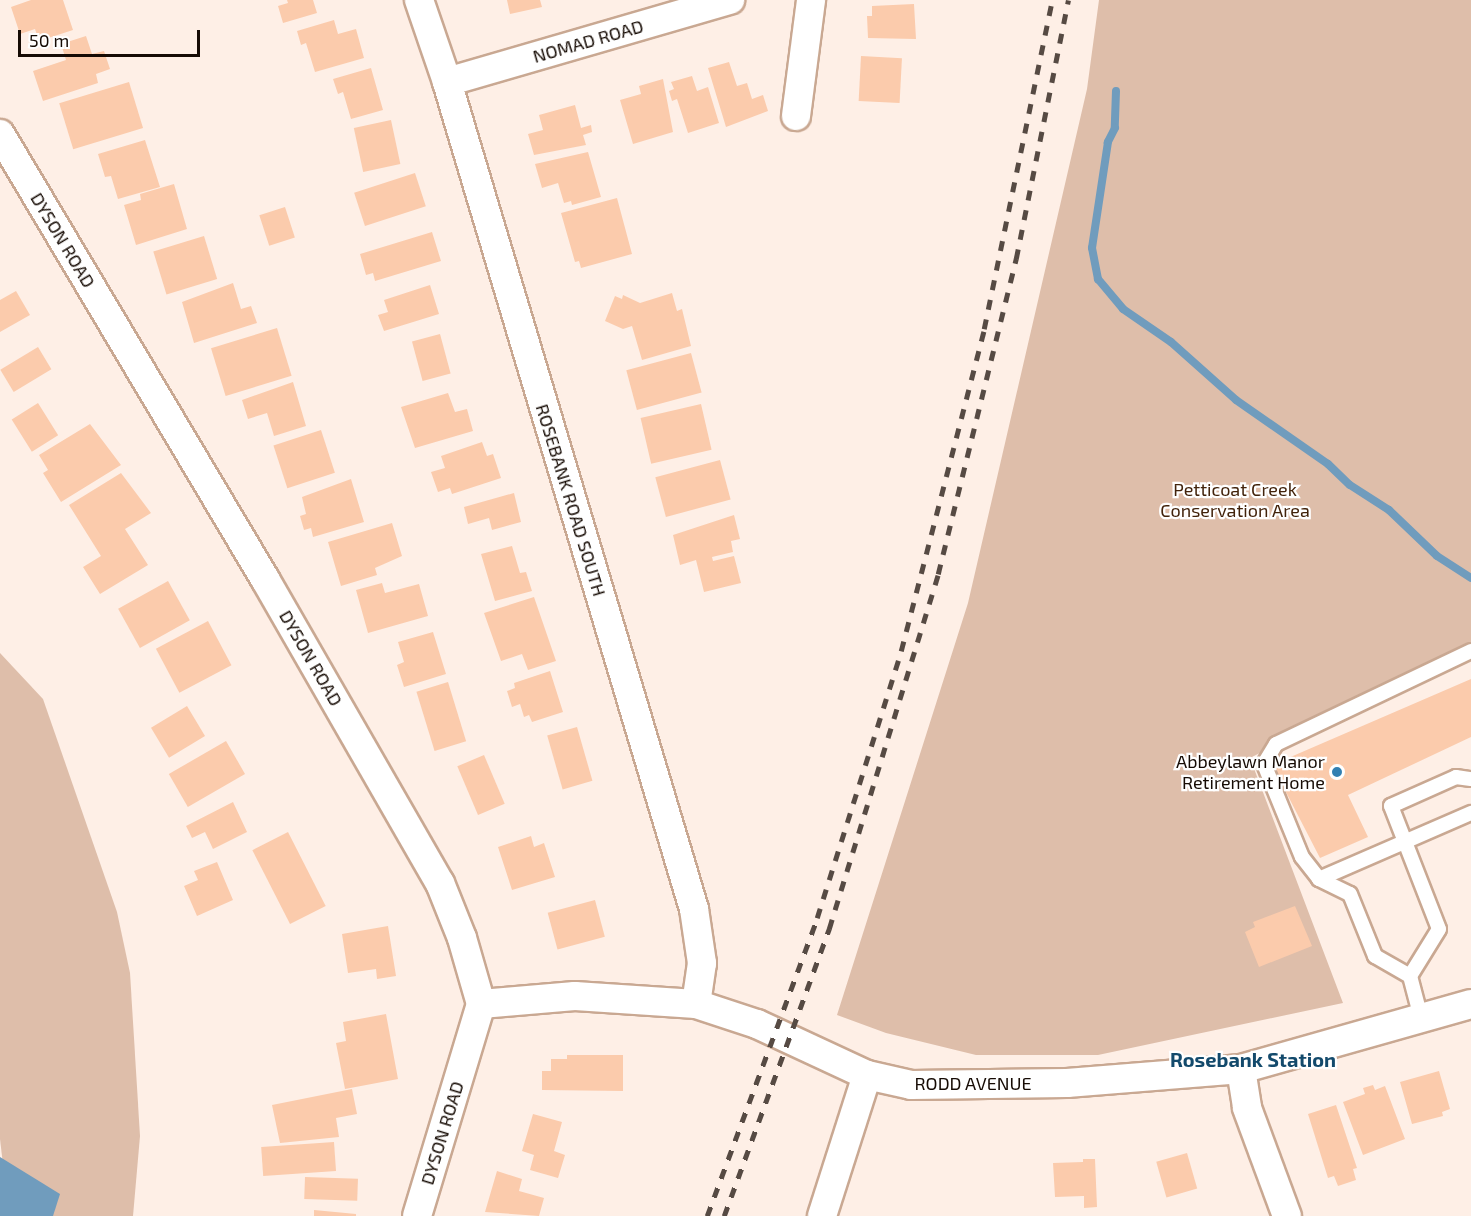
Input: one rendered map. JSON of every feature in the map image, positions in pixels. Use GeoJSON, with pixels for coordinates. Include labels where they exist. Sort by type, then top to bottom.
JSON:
{"type":"FeatureCollection","features":[{"type":"Feature","properties":{"kind":"street","name":"ROSEBANK ROAD SOUTH"},"geometry":{"type":"LineString","coordinates":[[418,0],[447,82],[694,909],[702,963],[696,1004]]}},
{"type":"Feature","properties":{"kind":"street","name":"NOMAD ROAD"},"geometry":{"type":"LineString","coordinates":[[447,82],[730,0]]}},
{"type":"Feature","properties":{"kind":"street"},"geometry":{"type":"LineString","coordinates":[[796,116],[811,0]]}},
{"type":"Feature","properties":{"kind":"street","name":"DYSON ROAD"},"geometry":{"type":"LineString","coordinates":[[0,134],[266,579],[440,883],[462,938],[481,1004],[417,1216]]}},
{"type":"Feature","properties":{"kind":"street","name":"RODD AVENUE"},"geometry":{"type":"LineString","coordinates":[[481,1004],[575,996],[696,1004],[757,1024],[867,1076],[911,1085],[1043,1083],[1241,1069],[1471,1004]]}},
{"type":"Feature","properties":{"kind":"street"},"geometry":{"type":"LineString","coordinates":[[1241,1069],[1247,1108],[1287,1216]]}},
{"type":"Feature","properties":{"kind":"street"},"geometry":{"type":"LineString","coordinates":[[822,1216],[867,1076]]}},
{"type":"Feature","properties":{"kind":"lane"},"geometry":{"type":"LineString","coordinates":[[1421,1018],[1410,976],[1375,956],[1350,894],[1319,879],[1302,857],[1264,764],[1276,744],[1471,651]]}},
{"type":"Feature","properties":{"kind":"lane"},"geometry":{"type":"LineString","coordinates":[[1410,976],[1439,929],[1391,806],[1456,777],[1471,778]]}},
{"type":"Feature","properties":{"kind":"lane"},"geometry":{"type":"LineString","coordinates":[[1319,879],[1407,843],[1471,813]]}},
{"type":"Feature","properties":{"kind":"green space","name":"Petticoat Creek Conservation Area"},"geometry":{"type":"Polygon","coordinates":[[[1099,0],[1471,0],[1471,644],[1250,758],[1343,1003],[1098,1055],[976,1055],[886,1033],[837,1015],[968,603],[1087,89],[1099,0]]]}},
{"type":"Feature","properties":{"kind":"green space"},"geometry":{"type":"Polygon","coordinates":[[[0,653],[43,699],[117,912],[130,973],[140,1136],[133,1216],[9,1216],[0,1139],[0,653]]]}},
{"type":"Feature","properties":{"kind":"water"},"geometry":{"type":"Polygon","coordinates":[[[0,1157],[60,1194],[53,1216],[0,1216],[0,1157]]]}},
{"type":"Feature","properties":{"kind":"building"},"geometry":{"type":"Polygon","coordinates":[[[31,0],[63,0],[73,30],[39,41],[35,29],[20,34],[11,7],[31,0]]]}},
{"type":"Feature","properties":{"kind":"building"},"geometry":{"type":"Polygon","coordinates":[[[287,0],[313,0],[317,13],[283,23],[278,6],[288,3],[287,0]]]}},
{"type":"Feature","properties":{"kind":"building"},"geometry":{"type":"Polygon","coordinates":[[[507,0],[540,0],[542,7],[510,14],[507,0]]]}},
{"type":"Feature","properties":{"kind":"building"},"geometry":{"type":"Polygon","coordinates":[[[914,4],[916,39],[868,38],[867,16],[872,16],[872,6],[914,4]]]}},
{"type":"Feature","properties":{"kind":"building"},"geometry":{"type":"Polygon","coordinates":[[[334,20],[338,34],[356,29],[364,58],[315,72],[306,43],[301,45],[297,31],[334,20]]]}},
{"type":"Feature","properties":{"kind":"building"},"geometry":{"type":"Polygon","coordinates":[[[86,36],[92,54],[104,51],[110,69],[96,74],[98,83],[43,101],[33,71],[66,60],[61,44],[86,36]]]}},
{"type":"Feature","properties":{"kind":"building"},"geometry":{"type":"Polygon","coordinates":[[[861,56],[902,58],[900,103],[859,101],[861,56]]]}},
{"type":"Feature","properties":{"kind":"building"},"geometry":{"type":"Polygon","coordinates":[[[729,62],[737,86],[747,83],[752,99],[763,95],[768,111],[726,127],[708,68],[729,62]]]}},
{"type":"Feature","properties":{"kind":"building"},"geometry":{"type":"Polygon","coordinates":[[[371,68],[383,110],[351,119],[343,92],[338,94],[333,79],[371,68]]]}},
{"type":"Feature","properties":{"kind":"building"},"geometry":{"type":"Polygon","coordinates":[[[692,76],[697,91],[708,87],[719,123],[688,133],[677,99],[672,101],[669,91],[674,89],[671,82],[692,76]]]}},
{"type":"Feature","properties":{"kind":"building"},"geometry":{"type":"Polygon","coordinates":[[[663,79],[673,132],[633,144],[620,100],[641,94],[639,86],[663,79]]]}},
{"type":"Feature","properties":{"kind":"building"},"geometry":{"type":"Polygon","coordinates":[[[129,82],[143,128],[73,149],[59,103],[129,82]]]}},
{"type":"Feature","properties":{"kind":"building"},"geometry":{"type":"Polygon","coordinates":[[[575,105],[581,128],[591,125],[592,132],[583,135],[586,145],[534,155],[528,134],[543,130],[539,115],[575,105]]]}},
{"type":"Feature","properties":{"kind":"building"},"geometry":{"type":"Polygon","coordinates":[[[391,120],[400,164],[363,172],[354,128],[391,120]]]}},
{"type":"Feature","properties":{"kind":"building"},"geometry":{"type":"Polygon","coordinates":[[[145,140],[160,187],[118,199],[111,176],[105,177],[98,154],[145,140]]]}},
{"type":"Feature","properties":{"kind":"building"},"geometry":{"type":"Polygon","coordinates":[[[588,152],[601,197],[572,205],[571,201],[564,203],[558,183],[542,188],[535,164],[588,152]]]}},
{"type":"Feature","properties":{"kind":"building"},"geometry":{"type":"Polygon","coordinates":[[[415,173],[426,206],[365,226],[354,193],[415,173]]]}},
{"type":"Feature","properties":{"kind":"building"},"geometry":{"type":"Polygon","coordinates":[[[174,184],[187,229],[136,245],[124,205],[141,200],[140,194],[174,184]]]}},
{"type":"Feature","properties":{"kind":"building"},"geometry":{"type":"Polygon","coordinates":[[[617,198],[632,254],[581,268],[579,261],[575,262],[561,213],[617,198]]]}},
{"type":"Feature","properties":{"kind":"building"},"geometry":{"type":"Polygon","coordinates":[[[285,207],[295,237],[269,246],[259,215],[285,207]]]}},
{"type":"Feature","properties":{"kind":"building"},"geometry":{"type":"Polygon","coordinates":[[[432,232],[441,261],[375,281],[373,273],[366,275],[360,254],[432,232]]]}},
{"type":"Feature","properties":{"kind":"building"},"geometry":{"type":"Polygon","coordinates":[[[204,236],[217,279],[166,295],[153,251],[204,236]]]}},
{"type":"Feature","properties":{"kind":"building"},"geometry":{"type":"Polygon","coordinates":[[[233,283],[241,309],[251,306],[257,323],[194,343],[182,302],[233,283]]]}},
{"type":"Feature","properties":{"kind":"building"},"geometry":{"type":"Polygon","coordinates":[[[430,285],[439,314],[384,331],[378,315],[388,312],[384,300],[430,285]]]}},
{"type":"Feature","properties":{"kind":"building"},"geometry":{"type":"Polygon","coordinates":[[[16,291],[30,315],[0,332],[0,300],[16,291]]]}},
{"type":"Feature","properties":{"kind":"building"},"geometry":{"type":"Polygon","coordinates":[[[672,293],[677,311],[682,309],[691,346],[642,360],[632,326],[623,329],[605,321],[615,296],[622,299],[623,295],[640,303],[672,293]]]}},
{"type":"Feature","properties":{"kind":"building"},"geometry":{"type":"Polygon","coordinates":[[[277,328],[292,376],[226,396],[211,348],[277,328]]]}},
{"type":"Feature","properties":{"kind":"building"},"geometry":{"type":"Polygon","coordinates":[[[440,334],[451,374],[423,381],[412,342],[440,334]]]}},
{"type":"Feature","properties":{"kind":"building"},"geometry":{"type":"Polygon","coordinates":[[[38,347],[51,369],[14,392],[0,370],[38,347]]]}},
{"type":"Feature","properties":{"kind":"building"},"geometry":{"type":"Polygon","coordinates":[[[691,353],[702,393],[637,410],[626,370],[691,353]]]}},
{"type":"Feature","properties":{"kind":"building"},"geometry":{"type":"Polygon","coordinates":[[[293,382],[306,426],[274,436],[267,413],[248,419],[242,400],[293,382]]]}},
{"type":"Feature","properties":{"kind":"building"},"geometry":{"type":"Polygon","coordinates":[[[448,393],[455,412],[467,409],[473,431],[415,448],[401,407],[448,393]]]}},
{"type":"Feature","properties":{"kind":"building"},"geometry":{"type":"Polygon","coordinates":[[[38,403],[58,435],[32,452],[12,419],[38,403]]]}},
{"type":"Feature","properties":{"kind":"building"},"geometry":{"type":"Polygon","coordinates":[[[701,404],[712,450],[651,464],[641,418],[701,404]]]}},
{"type":"Feature","properties":{"kind":"building"},"geometry":{"type":"Polygon","coordinates":[[[90,424],[121,465],[61,502],[43,473],[48,470],[39,455],[90,424]]]}},
{"type":"Feature","properties":{"kind":"building"},"geometry":{"type":"Polygon","coordinates":[[[321,430],[335,473],[287,488],[273,445],[321,430]]]}},
{"type":"Feature","properties":{"kind":"building"},"geometry":{"type":"Polygon","coordinates":[[[482,442],[487,456],[493,454],[501,478],[452,494],[450,488],[438,492],[431,472],[445,468],[441,456],[482,442]]]}},
{"type":"Feature","properties":{"kind":"building"},"geometry":{"type":"Polygon","coordinates":[[[720,460],[731,500],[666,517],[655,477],[720,460]]]}},
{"type":"Feature","properties":{"kind":"building"},"geometry":{"type":"Polygon","coordinates":[[[121,473],[151,513],[125,529],[148,565],[100,594],[83,567],[101,556],[69,505],[121,473]]]}},
{"type":"Feature","properties":{"kind":"building"},"geometry":{"type":"Polygon","coordinates":[[[351,479],[364,522],[313,537],[311,528],[304,530],[300,516],[306,514],[302,497],[351,479]]]}},
{"type":"Feature","properties":{"kind":"building"},"geometry":{"type":"Polygon","coordinates":[[[514,493],[521,522],[492,530],[489,518],[468,524],[464,507],[514,493]]]}},
{"type":"Feature","properties":{"kind":"building"},"geometry":{"type":"Polygon","coordinates":[[[734,515],[740,539],[731,541],[733,552],[712,557],[713,561],[734,556],[741,583],[704,592],[696,560],[680,565],[673,535],[734,515]]]}},
{"type":"Feature","properties":{"kind":"building"},"geometry":{"type":"Polygon","coordinates":[[[392,523],[402,556],[375,568],[377,575],[341,586],[328,542],[392,523]]]}},
{"type":"Feature","properties":{"kind":"building"},"geometry":{"type":"Polygon","coordinates":[[[512,546],[520,573],[526,572],[532,591],[495,601],[481,554],[512,546]]]}},
{"type":"Feature","properties":{"kind":"building"},"geometry":{"type":"Polygon","coordinates":[[[168,581],[190,620],[140,648],[118,609],[168,581]]]}},
{"type":"Feature","properties":{"kind":"building"},"geometry":{"type":"Polygon","coordinates":[[[382,583],[385,593],[419,584],[428,616],[368,633],[356,590],[382,583]]]}},
{"type":"Feature","properties":{"kind":"building"},"geometry":{"type":"Polygon","coordinates":[[[534,597],[556,661],[528,670],[522,654],[501,661],[484,613],[534,597]]]}},
{"type":"Feature","properties":{"kind":"building"},"geometry":{"type":"Polygon","coordinates":[[[208,621],[231,665],[179,693],[156,649],[208,621]]]}},
{"type":"Feature","properties":{"kind":"building"},"geometry":{"type":"Polygon","coordinates":[[[433,632],[446,674],[404,687],[397,665],[404,662],[398,642],[433,632]]]}},
{"type":"Feature","properties":{"kind":"building"},"geometry":{"type":"Polygon","coordinates":[[[550,671],[563,712],[532,722],[529,715],[524,717],[520,704],[512,707],[507,691],[515,688],[514,683],[550,671]]]}},
{"type":"Feature","properties":{"kind":"building","name":"Abbeylawn Manor Retirement Home"},"geometry":{"type":"Polygon","coordinates":[[[1471,679],[1471,737],[1348,795],[1368,837],[1320,858],[1272,765],[1471,679]]]}},
{"type":"Feature","properties":{"kind":"building"},"geometry":{"type":"Polygon","coordinates":[[[448,682],[466,741],[435,751],[416,692],[448,682]]]}},
{"type":"Feature","properties":{"kind":"building"},"geometry":{"type":"Polygon","coordinates":[[[187,706],[205,736],[169,758],[151,728],[187,706]]]}},
{"type":"Feature","properties":{"kind":"building"},"geometry":{"type":"Polygon","coordinates":[[[577,727],[592,781],[563,789],[547,736],[577,727]]]}},
{"type":"Feature","properties":{"kind":"building"},"geometry":{"type":"Polygon","coordinates":[[[226,741],[245,774],[188,807],[169,774],[226,741]]]}},
{"type":"Feature","properties":{"kind":"building"},"geometry":{"type":"Polygon","coordinates":[[[484,755],[505,804],[478,815],[457,766],[484,755]]]}},
{"type":"Feature","properties":{"kind":"building"},"geometry":{"type":"Polygon","coordinates":[[[233,802],[247,832],[213,849],[205,832],[192,838],[186,826],[233,802]]]}},
{"type":"Feature","properties":{"kind":"building"},"geometry":{"type":"Polygon","coordinates":[[[288,832],[326,906],[290,924],[252,850],[288,832]]]}},
{"type":"Feature","properties":{"kind":"building"},"geometry":{"type":"Polygon","coordinates":[[[531,836],[534,847],[544,843],[555,877],[512,890],[498,847],[531,836]]]}},
{"type":"Feature","properties":{"kind":"building"},"geometry":{"type":"Polygon","coordinates":[[[217,862],[233,900],[197,916],[184,886],[198,880],[194,871],[217,862]]]}},
{"type":"Feature","properties":{"kind":"building"},"geometry":{"type":"Polygon","coordinates":[[[595,900],[605,937],[558,949],[548,913],[595,900]]]}},
{"type":"Feature","properties":{"kind":"building"},"geometry":{"type":"Polygon","coordinates":[[[1295,906],[1312,946],[1259,967],[1245,932],[1255,927],[1253,922],[1295,906]]]}},
{"type":"Feature","properties":{"kind":"building"},"geometry":{"type":"Polygon","coordinates":[[[388,926],[396,976],[377,979],[376,969],[348,973],[342,934],[388,926]]]}},
{"type":"Feature","properties":{"kind":"building"},"geometry":{"type":"Polygon","coordinates":[[[386,1014],[398,1079],[345,1089],[336,1043],[346,1041],[343,1022],[386,1014]]]}},
{"type":"Feature","properties":{"kind":"building"},"geometry":{"type":"Polygon","coordinates":[[[567,1055],[623,1055],[623,1091],[542,1090],[542,1071],[551,1071],[551,1059],[567,1059],[567,1055]]]}},
{"type":"Feature","properties":{"kind":"building"},"geometry":{"type":"Polygon","coordinates":[[[1439,1071],[1450,1109],[1442,1112],[1443,1116],[1412,1124],[1400,1082],[1439,1071]]]}},
{"type":"Feature","properties":{"kind":"building"},"geometry":{"type":"Polygon","coordinates":[[[1373,1085],[1375,1090],[1385,1086],[1405,1139],[1363,1155],[1343,1102],[1365,1094],[1363,1088],[1373,1085]]]}},
{"type":"Feature","properties":{"kind":"building"},"geometry":{"type":"Polygon","coordinates":[[[352,1089],[357,1114],[336,1118],[339,1137],[280,1143],[272,1105],[352,1089]]]}},
{"type":"Feature","properties":{"kind":"building"},"geometry":{"type":"Polygon","coordinates":[[[1336,1105],[1357,1168],[1353,1169],[1356,1180],[1338,1186],[1334,1176],[1328,1178],[1308,1114],[1336,1105]]]}},
{"type":"Feature","properties":{"kind":"building"},"geometry":{"type":"Polygon","coordinates":[[[533,1114],[562,1122],[554,1151],[565,1155],[558,1178],[530,1170],[534,1155],[522,1151],[533,1114]]]}},
{"type":"Feature","properties":{"kind":"building"},"geometry":{"type":"Polygon","coordinates":[[[334,1142],[336,1171],[263,1176],[261,1147],[334,1142]]]}},
{"type":"Feature","properties":{"kind":"building"},"geometry":{"type":"Polygon","coordinates":[[[1187,1153],[1197,1189],[1166,1197],[1156,1162],[1187,1153]]]}},
{"type":"Feature","properties":{"kind":"building"},"geometry":{"type":"Polygon","coordinates":[[[1083,1159],[1095,1159],[1097,1207],[1084,1208],[1084,1196],[1055,1197],[1053,1163],[1083,1162],[1083,1159]]]}},
{"type":"Feature","properties":{"kind":"building"},"geometry":{"type":"Polygon","coordinates":[[[497,1171],[522,1179],[519,1191],[544,1198],[539,1216],[485,1212],[497,1171]]]}},
{"type":"Feature","properties":{"kind":"building"},"geometry":{"type":"Polygon","coordinates":[[[305,1177],[358,1179],[357,1201],[304,1199],[305,1177]]]}},
{"type":"Feature","properties":{"kind":"building"},"geometry":{"type":"Polygon","coordinates":[[[314,1210],[356,1214],[356,1216],[314,1216],[314,1210]]]}},
{"type":"Feature","properties":{"kind":"waterway"},"geometry":{"type":"LineString","coordinates":[[1116,91],[1115,128],[1108,142],[1092,248],[1098,279],[1123,309],[1171,342],[1236,400],[1328,464],[1350,485],[1389,510],[1437,556],[1471,578]]}},
{"type":"Feature","properties":{"kind":"railway"},"geometry":{"type":"LineString","coordinates":[[707,1216],[817,918],[901,651],[984,329],[1052,0]]}},
{"type":"Feature","properties":{"kind":"railway"},"geometry":{"type":"LineString","coordinates":[[724,1216],[829,929],[938,574],[1016,259],[1068,0]]}},
{"type":"Feature","properties":{"kind":"place","name":"Abbeylawn Manor Retirement Home"},"geometry":{"type":"Point","coordinates":[1337,772]}},
{"type":"Feature","properties":{"kind":"district","name":"Rosebank Station"},"geometry":{"type":"Point","coordinates":[1253,1059]}}]}
